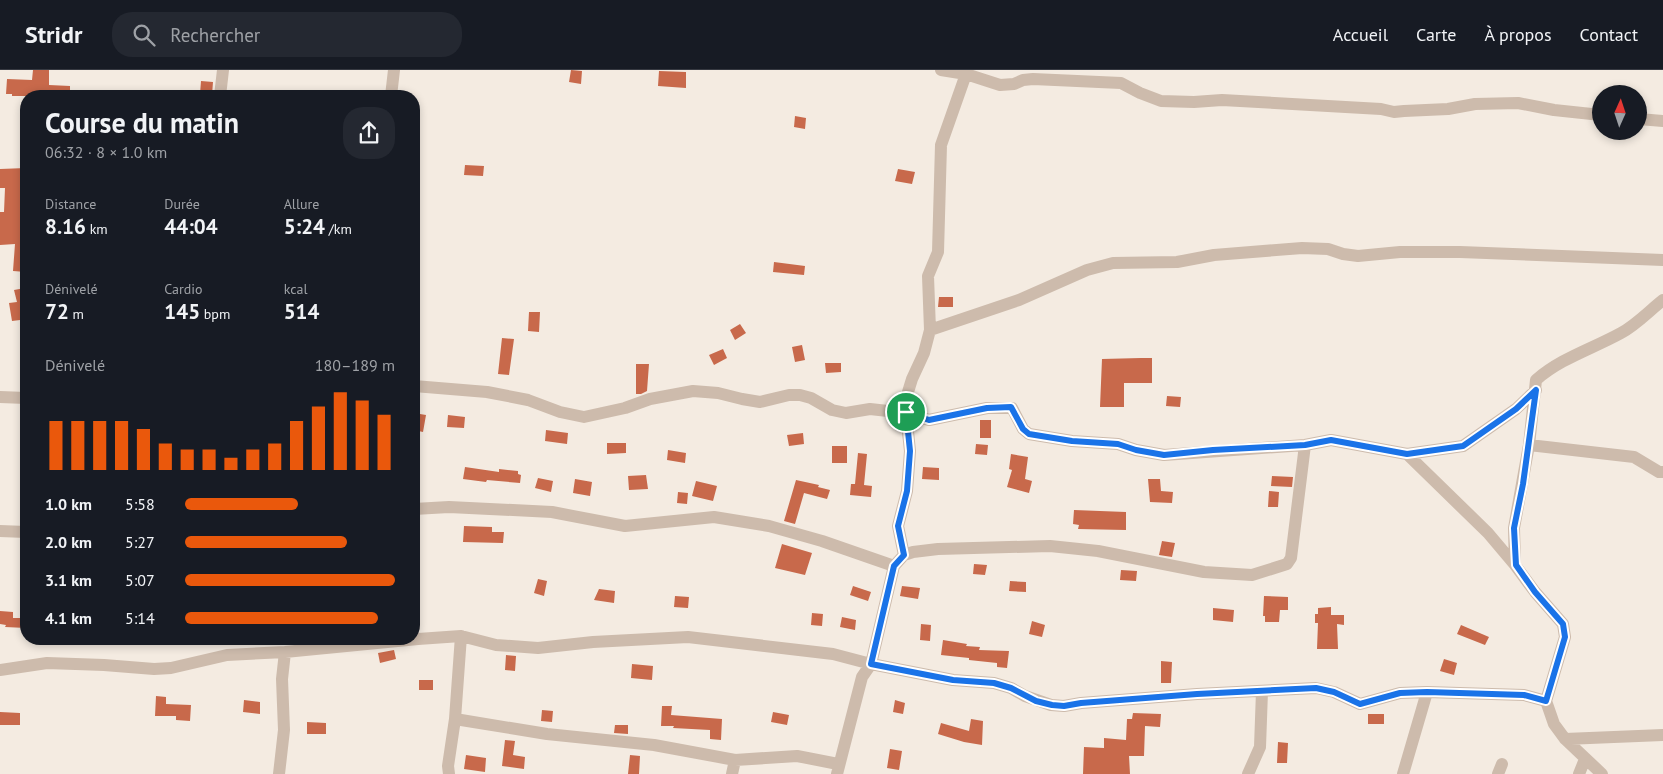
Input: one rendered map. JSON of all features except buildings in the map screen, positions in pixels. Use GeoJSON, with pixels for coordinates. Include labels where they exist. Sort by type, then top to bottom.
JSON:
{"type":"FeatureCollection","features":[{"type":"Feature","properties":{"kind":"street"},"geometry":{"type":"LineString","coordinates":[[221,90],[223,70]]}},
{"type":"Feature","properties":{"kind":"street"},"geometry":{"type":"LineString","coordinates":[[392,90],[394,70]]}},
{"type":"Feature","properties":{"kind":"street"},"geometry":{"type":"LineString","coordinates":[[941,70],[966,74],[1000,85],[1014,84],[1023,80],[1033,79],[1121,83],[1156,100],[1176,102],[1222,100],[1380,109],[1394,112],[1448,109],[1470,104],[1518,103],[1554,110],[1592,114]]}},
{"type":"Feature","properties":{"kind":"street"},"geometry":{"type":"LineString","coordinates":[[904,555],[898,526],[907,491],[910,451],[906,412],[912,379],[924,353],[930,330],[928,276],[938,252],[941,145],[966,74]]}},
{"type":"Feature","properties":{"kind":"street"},"geometry":{"type":"LineString","coordinates":[[1648,120],[1663,121]]}},
{"type":"Feature","properties":{"kind":"street"},"geometry":{"type":"LineString","coordinates":[[930,330],[1019,300],[1087,270],[1113,263],[1178,262],[1214,255],[1302,248],[1328,249],[1358,256],[1400,252],[1460,252],[1663,260]]}},
{"type":"Feature","properties":{"kind":"street"},"geometry":{"type":"LineString","coordinates":[[1516,565],[1514,528],[1529,445],[1536,380],[1547,370],[1580,352],[1620,334],[1634,325],[1663,300]]}},
{"type":"Feature","properties":{"kind":"street"},"geometry":{"type":"LineString","coordinates":[[420,386],[487,392],[528,400],[560,412],[584,417],[625,408],[650,399],[693,391],[718,393],[760,402],[789,395],[800,395],[811,398],[832,410],[846,413],[870,409],[906,412],[929,420],[987,408],[1011,407],[1023,429],[1029,434],[1072,441],[1118,444],[1136,450],[1164,455],[1213,450],[1305,445],[1331,440],[1407,454],[1463,446],[1516,409],[1536,390]]}},
{"type":"Feature","properties":{"kind":"street"},"geometry":{"type":"LineString","coordinates":[[0,397],[20,398]]}},
{"type":"Feature","properties":{"kind":"street"},"geometry":{"type":"LineString","coordinates":[[455,720],[547,734],[654,745],[736,760],[797,756],[837,769],[862,677],[871,664],[894,566],[904,555],[938,549],[1050,546],[1098,551],[1204,572],[1252,575],[1268,571],[1287,564],[1291,558],[1305,445]]}},
{"type":"Feature","properties":{"kind":"street"},"geometry":{"type":"LineString","coordinates":[[1529,445],[1634,457],[1659,472],[1663,472]]}},
{"type":"Feature","properties":{"kind":"street"},"geometry":{"type":"LineString","coordinates":[[1407,454],[1488,533],[1563,624],[1565,637],[1546,701],[1554,724],[1565,739],[1602,774]]}},
{"type":"Feature","properties":{"kind":"street"},"geometry":{"type":"LineString","coordinates":[[420,509],[449,507],[552,512],[624,526],[714,517],[769,526],[822,541],[894,566]]}},
{"type":"Feature","properties":{"kind":"street"},"geometry":{"type":"LineString","coordinates":[[0,531],[20,532]]}},
{"type":"Feature","properties":{"kind":"street"},"geometry":{"type":"LineString","coordinates":[[420,639],[461,636],[496,644],[538,648],[593,642],[688,637],[833,654],[871,664],[953,680],[994,683],[1011,688],[1031,699],[1052,705],[1064,706],[1197,694],[1316,688],[1334,692],[1360,704],[1400,693],[1427,692],[1524,695],[1546,701]]}},
{"type":"Feature","properties":{"kind":"street"},"geometry":{"type":"LineString","coordinates":[[449,774],[448,766],[455,720],[461,636]]}},
{"type":"Feature","properties":{"kind":"street"},"geometry":{"type":"LineString","coordinates":[[0,670],[47,663],[154,669],[171,668],[227,655],[357,645]]}},
{"type":"Feature","properties":{"kind":"street"},"geometry":{"type":"LineString","coordinates":[[279,774],[284,730],[282,679],[285,652]]}},
{"type":"Feature","properties":{"kind":"street"},"geometry":{"type":"LineString","coordinates":[[1248,774],[1260,747],[1262,691]]}},
{"type":"Feature","properties":{"kind":"street"},"geometry":{"type":"LineString","coordinates":[[1404,774],[1427,692]]}},
{"type":"Feature","properties":{"kind":"street"},"geometry":{"type":"LineString","coordinates":[[1565,739],[1663,735]]}},
{"type":"Feature","properties":{"kind":"street"},"geometry":{"type":"LineString","coordinates":[[1580,774],[1585,759]]}},
{"type":"Feature","properties":{"kind":"street"},"geometry":{"type":"LineString","coordinates":[[732,774],[736,760]]}},
{"type":"Feature","properties":{"kind":"route"},"geometry":{"type":"LineString","coordinates":[[1536,390],[1523,484],[1514,528],[1516,565],[1535,592],[1563,624],[1565,637],[1546,701],[1524,695],[1427,692],[1400,693],[1360,704],[1334,692],[1316,688],[1197,694],[1064,706],[1036,701],[1011,688],[994,683],[953,680],[871,664],[894,566],[904,555],[898,526],[907,491],[910,451],[906,412],[929,420],[987,408],[1011,407],[1023,429],[1029,434],[1072,441],[1125,445],[1136,450],[1164,455],[1213,450],[1305,445],[1331,440],[1407,454],[1463,446],[1516,409],[1536,390]]}}]}
